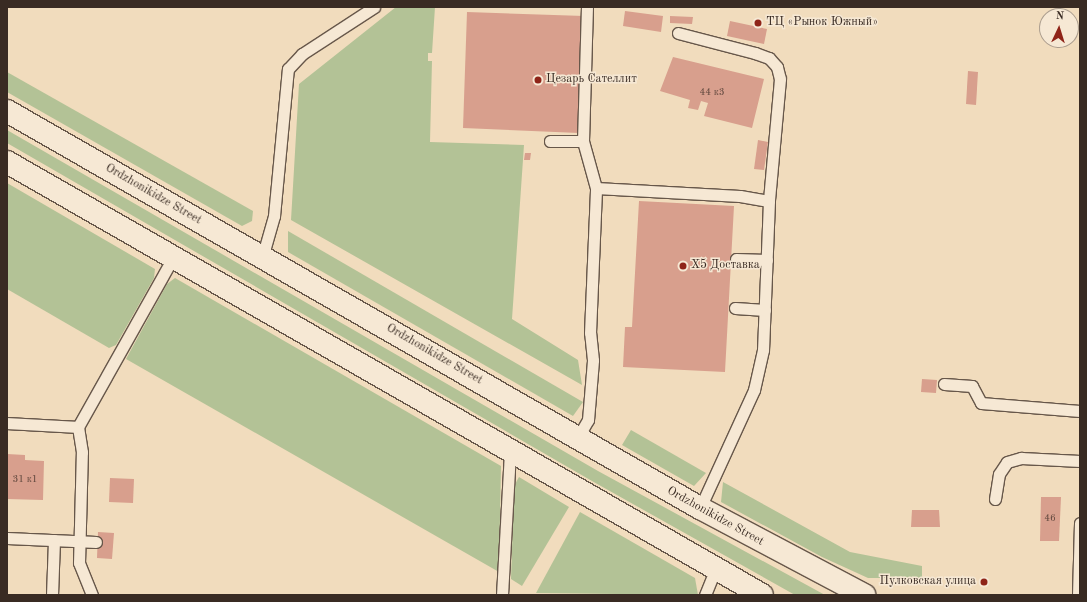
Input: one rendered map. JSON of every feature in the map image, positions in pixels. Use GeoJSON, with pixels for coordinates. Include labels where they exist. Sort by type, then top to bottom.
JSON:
{"type":"FeatureCollection","features":[{"type":"Feature","properties":{"kind":"street","name":"Ordzhonikidze Street"},"geometry":{"type":"LineString","coordinates":[[7,111],[700,508],[864,595]]}},
{"type":"Feature","properties":{"kind":"street"},"geometry":{"type":"LineString","coordinates":[[7,162],[510,450],[715,570],[762,595]]}},
{"type":"Feature","properties":{"kind":"lane"},"geometry":{"type":"LineString","coordinates":[[262,258],[274,216],[288,69],[302,54],[374,7]]}},
{"type":"Feature","properties":{"kind":"lane"},"geometry":{"type":"LineString","coordinates":[[578,437],[588,420],[593,360],[590,333],[596,188],[583,141],[587,7]]}},
{"type":"Feature","properties":{"kind":"lane"},"geometry":{"type":"LineString","coordinates":[[678,33],[769,58],[777,66],[780,79],[769,201],[763,350],[754,390],[700,508]]}},
{"type":"Feature","properties":{"kind":"lane"},"geometry":{"type":"LineString","coordinates":[[550,141],[583,141]]}},
{"type":"Feature","properties":{"kind":"lane"},"geometry":{"type":"LineString","coordinates":[[596,188],[740,196],[769,201]]}},
{"type":"Feature","properties":{"kind":"lane"},"geometry":{"type":"LineString","coordinates":[[92,595],[79,563],[82,452],[78,427],[174,258]]}},
{"type":"Feature","properties":{"kind":"lane"},"geometry":{"type":"LineString","coordinates":[[736,259],[767,260]]}},
{"type":"Feature","properties":{"kind":"lane"},"geometry":{"type":"LineString","coordinates":[[735,308],[765,310]]}},
{"type":"Feature","properties":{"kind":"lane"},"geometry":{"type":"LineString","coordinates":[[944,384],[972,386],[981,403],[1080,410]]}},
{"type":"Feature","properties":{"kind":"lane"},"geometry":{"type":"LineString","coordinates":[[7,423],[78,427]]}},
{"type":"Feature","properties":{"kind":"lane"},"geometry":{"type":"LineString","coordinates":[[502,595],[510,450]]}},
{"type":"Feature","properties":{"kind":"lane"},"geometry":{"type":"LineString","coordinates":[[995,500],[999,474],[1007,462],[1021,458],[1080,461]]}},
{"type":"Feature","properties":{"kind":"lane"},"geometry":{"type":"LineString","coordinates":[[1078,595],[1080,522]]}},
{"type":"Feature","properties":{"kind":"lane"},"geometry":{"type":"LineString","coordinates":[[7,538],[96,542]]}},
{"type":"Feature","properties":{"kind":"lane"},"geometry":{"type":"LineString","coordinates":[[52,595],[54,540]]}},
{"type":"Feature","properties":{"kind":"lane"},"geometry":{"type":"LineString","coordinates":[[705,595],[715,570]]}},
{"type":"Feature","properties":{"kind":"green space"},"geometry":{"type":"Polygon","coordinates":[[[396,7],[435,7],[432,53],[428,53],[428,61],[432,61],[430,142],[524,145],[512,319],[578,360],[582,385],[291,220],[299,84],[396,7]]]}},
{"type":"Feature","properties":{"kind":"green space"},"geometry":{"type":"Polygon","coordinates":[[[7,72],[253,211],[252,221],[242,226],[7,92],[7,72]]]}},
{"type":"Feature","properties":{"kind":"green space"},"geometry":{"type":"Polygon","coordinates":[[[7,130],[598,471],[825,595],[795,595],[592,481],[7,143],[7,130]]]}},
{"type":"Feature","properties":{"kind":"green space"},"geometry":{"type":"Polygon","coordinates":[[[7,183],[155,269],[154,278],[116,345],[109,348],[7,289],[7,183]]]}},
{"type":"Feature","properties":{"kind":"green space"},"geometry":{"type":"Polygon","coordinates":[[[288,231],[583,402],[573,416],[288,252],[288,231]]]}},
{"type":"Feature","properties":{"kind":"green space"},"geometry":{"type":"Polygon","coordinates":[[[175,278],[501,466],[499,572],[126,359],[167,284],[175,278]]]}},
{"type":"Feature","properties":{"kind":"green space"},"geometry":{"type":"Polygon","coordinates":[[[631,430],[706,473],[694,486],[622,445],[631,430]]]}},
{"type":"Feature","properties":{"kind":"green space"},"geometry":{"type":"Polygon","coordinates":[[[519,477],[569,507],[522,586],[511,579],[514,486],[519,477]]]}},
{"type":"Feature","properties":{"kind":"green space"},"geometry":{"type":"Polygon","coordinates":[[[723,482],[850,552],[922,566],[922,578],[868,578],[822,557],[721,502],[723,482]]]}},
{"type":"Feature","properties":{"kind":"green space"},"geometry":{"type":"Polygon","coordinates":[[[580,512],[695,578],[698,595],[536,593],[580,512]]]}},
{"type":"Feature","properties":{"kind":"building"},"geometry":{"type":"Polygon","coordinates":[[[625,11],[663,16],[661,32],[623,26],[625,11]]]}},
{"type":"Feature","properties":{"kind":"building"},"geometry":{"type":"Polygon","coordinates":[[[467,12],[584,16],[579,133],[463,128],[467,12]]]}},
{"type":"Feature","properties":{"kind":"building"},"geometry":{"type":"Polygon","coordinates":[[[670,16],[693,17],[692,24],[670,23],[670,16]]]}},
{"type":"Feature","properties":{"kind":"building"},"geometry":{"type":"Polygon","coordinates":[[[730,21],[767,29],[764,44],[727,36],[730,21]]]}},
{"type":"Feature","properties":{"kind":"building"},"geometry":{"type":"Polygon","coordinates":[[[673,57],[764,79],[752,128],[704,116],[708,103],[701,101],[698,110],[688,108],[690,100],[660,91],[673,57]]]}},
{"type":"Feature","properties":{"kind":"building"},"geometry":{"type":"Polygon","coordinates":[[[968,71],[978,72],[976,105],[966,104],[968,71]]]}},
{"type":"Feature","properties":{"kind":"building"},"geometry":{"type":"Polygon","coordinates":[[[758,140],[768,142],[764,170],[754,169],[758,140]]]}},
{"type":"Feature","properties":{"kind":"building"},"geometry":{"type":"Polygon","coordinates":[[[525,153],[531,153],[530,160],[524,160],[525,153]]]}},
{"type":"Feature","properties":{"kind":"building","name":"X5 Доставка"},"geometry":{"type":"Polygon","coordinates":[[[639,201],[734,206],[725,372],[623,367],[625,327],[632,327],[639,201]]]}},
{"type":"Feature","properties":{"kind":"building"},"geometry":{"type":"Polygon","coordinates":[[[922,379],[937,380],[936,393],[921,392],[922,379]]]}},
{"type":"Feature","properties":{"kind":"building"},"geometry":{"type":"Polygon","coordinates":[[[7,454],[25,455],[25,460],[44,461],[43,500],[7,499],[7,454]]]}},
{"type":"Feature","properties":{"kind":"building"},"geometry":{"type":"Polygon","coordinates":[[[110,478],[134,479],[133,503],[109,502],[110,478]]]}},
{"type":"Feature","properties":{"kind":"building"},"geometry":{"type":"Polygon","coordinates":[[[1041,497],[1061,497],[1059,541],[1040,541],[1041,497]]]}},
{"type":"Feature","properties":{"kind":"building"},"geometry":{"type":"Polygon","coordinates":[[[912,510],[939,510],[940,527],[911,527],[912,510]]]}},
{"type":"Feature","properties":{"kind":"building"},"geometry":{"type":"Polygon","coordinates":[[[98,532],[114,533],[112,559],[97,558],[98,532]]]}},
{"type":"Feature","properties":{"kind":"place","name":"ТЦ «Рынок Южный»"},"geometry":{"type":"Point","coordinates":[758,23]}},
{"type":"Feature","properties":{"kind":"place","name":"Цезарь Сателлит"},"geometry":{"type":"Point","coordinates":[538,80]}},
{"type":"Feature","properties":{"kind":"place","name":"X5 Доставка"},"geometry":{"type":"Point","coordinates":[683,266]}},
{"type":"Feature","properties":{"kind":"place","name":"Пулковская улица"},"geometry":{"type":"Point","coordinates":[984,582]}}]}
